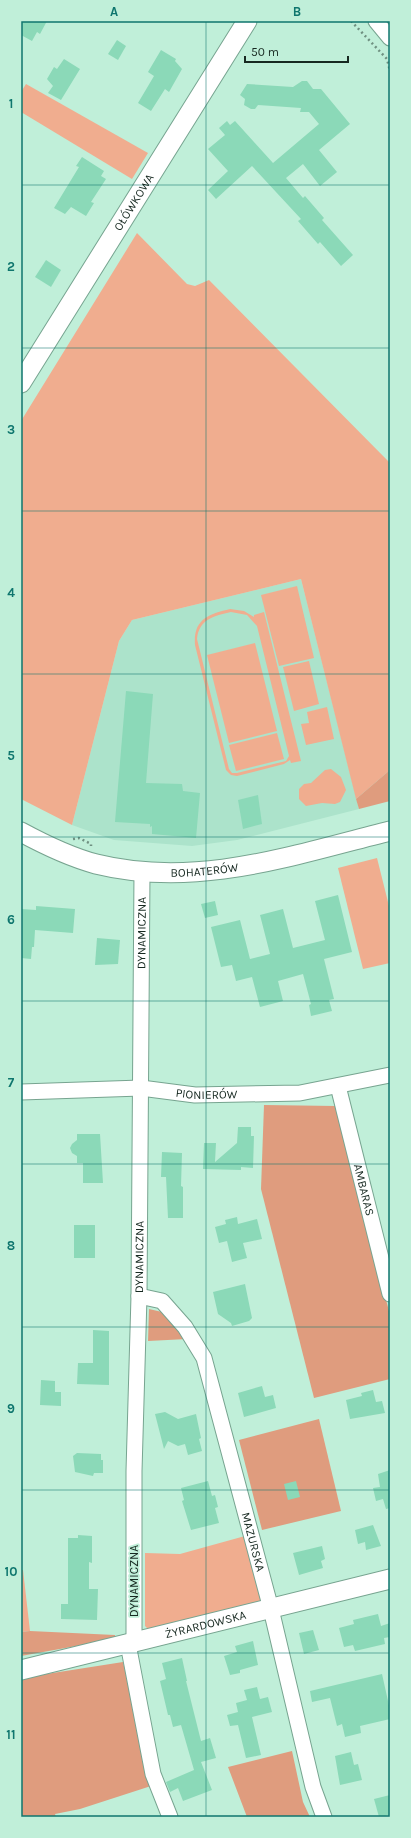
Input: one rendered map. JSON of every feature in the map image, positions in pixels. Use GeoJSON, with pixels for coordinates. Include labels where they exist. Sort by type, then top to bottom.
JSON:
{"type":"FeatureCollection","features":[{"type":"Feature","properties":{"kind":"street","name":"OŁÓWKOWA"},"geometry":{"type":"LineString","coordinates":[[21,383],[247,21]]}},
{"type":"Feature","properties":{"kind":"street"},"geometry":{"type":"LineString","coordinates":[[376,21],[390,38]]}},
{"type":"Feature","properties":{"kind":"street","name":"BOHATERÓW"},"geometry":{"type":"LineString","coordinates":[[21,832],[45,845],[96,864],[142,872],[187,874],[242,868],[390,831]]}},
{"type":"Feature","properties":{"kind":"street","name":"DYNAMICZNA"},"geometry":{"type":"LineString","coordinates":[[142,872],[139,1296],[134,1471],[132,1644],[153,1774],[170,1817]]}},
{"type":"Feature","properties":{"kind":"street","name":"PIONIERÓW"},"geometry":{"type":"LineString","coordinates":[[21,1092],[141,1088],[195,1094],[300,1093],[390,1075]]}},
{"type":"Feature","properties":{"kind":"street","name":"AMBARAS"},"geometry":{"type":"LineString","coordinates":[[338,1086],[390,1294]]}},
{"type":"Feature","properties":{"kind":"street","name":"MAZURSKA"},"geometry":{"type":"LineString","coordinates":[[139,1296],[162,1301],[185,1327],[204,1358],[271,1609],[313,1787],[324,1817]]}},
{"type":"Feature","properties":{"kind":"street","name":"ŻYRARDOWSKA"},"geometry":{"type":"LineString","coordinates":[[21,1670],[132,1644],[390,1579]]}},
{"type":"Feature","properties":{"kind":"path"},"geometry":{"type":"LineString","coordinates":[[351,21],[387,59],[390,71]]}},
{"type":"Feature","properties":{"kind":"shaded area"},"geometry":{"type":"Polygon","coordinates":[[[26,84],[148,153],[132,179],[21,112],[21,92],[26,84]]]}},
{"type":"Feature","properties":{"kind":"shaded area"},"geometry":{"type":"Polygon","coordinates":[[[137,233],[187,284],[195,286],[209,280],[390,463],[390,770],[356,799],[301,579],[132,620],[119,641],[72,825],[21,799],[21,421],[137,233]]]}},
{"type":"Feature","properties":{"kind":"shaded area"},"geometry":{"type":"Polygon","coordinates":[[[301,579],[359,809],[237,840],[192,846],[114,840],[72,825],[119,641],[132,620],[301,579]]]}},
{"type":"Feature","properties":{"kind":"shaded area"},"geometry":{"type":"Polygon","coordinates":[[[297,586],[314,658],[279,666],[261,595],[297,586]]]}},
{"type":"Feature","properties":{"kind":"shaded area"},"geometry":{"type":"Polygon","coordinates":[[[230,609],[244,611],[254,617],[254,615],[264,612],[301,761],[291,763],[290,760],[284,764],[237,776],[231,775],[226,770],[195,645],[195,636],[197,629],[204,619],[215,613],[230,609]],[[231,612],[213,617],[201,627],[198,632],[197,639],[229,769],[232,773],[286,761],[289,756],[257,626],[247,615],[231,612]]]}},
{"type":"Feature","properties":{"kind":"shaded area"},"geometry":{"type":"Polygon","coordinates":[[[255,643],[277,731],[229,743],[207,655],[255,643]]]}},
{"type":"Feature","properties":{"kind":"shaded area"},"geometry":{"type":"Polygon","coordinates":[[[309,661],[319,704],[294,711],[283,667],[309,661]]]}},
{"type":"Feature","properties":{"kind":"shaded area"},"geometry":{"type":"Polygon","coordinates":[[[327,707],[334,739],[306,745],[301,724],[309,723],[307,712],[327,707]]]}},
{"type":"Feature","properties":{"kind":"shaded area"},"geometry":{"type":"Polygon","coordinates":[[[277,733],[284,759],[236,771],[229,745],[277,733]]]}},
{"type":"Feature","properties":{"kind":"shaded area"},"geometry":{"type":"Polygon","coordinates":[[[331,769],[341,777],[346,790],[340,802],[335,804],[322,803],[306,806],[299,799],[299,789],[304,784],[311,783],[325,770],[331,769]]]}},
{"type":"Feature","properties":{"kind":"shaded area"},"geometry":{"type":"Polygon","coordinates":[[[390,770],[390,801],[359,809],[356,799],[390,770]]]}},
{"type":"Feature","properties":{"kind":"shaded area"},"geometry":{"type":"Polygon","coordinates":[[[377,858],[390,910],[390,963],[363,969],[338,868],[377,858]]]}},
{"type":"Feature","properties":{"kind":"shaded area"},"geometry":{"type":"Polygon","coordinates":[[[264,1105],[336,1106],[390,1315],[390,1379],[314,1398],[261,1189],[264,1105]]]}},
{"type":"Feature","properties":{"kind":"shaded area"},"geometry":{"type":"Polygon","coordinates":[[[149,1309],[162,1312],[187,1339],[148,1341],[149,1309]]]}},
{"type":"Feature","properties":{"kind":"shaded area"},"geometry":{"type":"Polygon","coordinates":[[[319,1419],[341,1511],[262,1530],[239,1440],[319,1419]]]}},
{"type":"Feature","properties":{"kind":"shaded area"},"geometry":{"type":"Polygon","coordinates":[[[245,1536],[262,1601],[149,1630],[145,1626],[145,1553],[180,1554],[245,1536]]]}},
{"type":"Feature","properties":{"kind":"shaded area"},"geometry":{"type":"Polygon","coordinates":[[[21,1570],[23,1570],[30,1631],[21,1632],[21,1570]]]}},
{"type":"Feature","properties":{"kind":"shaded area"},"geometry":{"type":"Polygon","coordinates":[[[30,1631],[115,1635],[115,1639],[21,1656],[21,1632],[30,1631]]]}},
{"type":"Feature","properties":{"kind":"shaded area"},"geometry":{"type":"Polygon","coordinates":[[[123,1662],[151,1786],[80,1809],[55,1814],[56,1817],[21,1817],[21,1678],[123,1662]]]}},
{"type":"Feature","properties":{"kind":"shaded area"},"geometry":{"type":"Polygon","coordinates":[[[292,1751],[303,1802],[310,1817],[247,1817],[228,1767],[292,1751]]]}},
{"type":"Feature","properties":{"kind":"building"},"geometry":{"type":"Polygon","coordinates":[[[21,21],[47,21],[40,34],[37,32],[32,41],[21,35],[21,21]]]}},
{"type":"Feature","properties":{"kind":"building"},"geometry":{"type":"Polygon","coordinates":[[[117,40],[126,46],[118,60],[108,54],[117,40]]]}},
{"type":"Feature","properties":{"kind":"building"},"geometry":{"type":"Polygon","coordinates":[[[161,50],[176,59],[175,61],[182,69],[169,92],[165,89],[151,111],[138,103],[154,76],[148,72],[161,50]]]}},
{"type":"Feature","properties":{"kind":"building"},"geometry":{"type":"Polygon","coordinates":[[[64,59],[80,69],[61,100],[48,93],[53,86],[47,79],[54,67],[57,69],[64,59]]]}},
{"type":"Feature","properties":{"kind":"building"},"geometry":{"type":"Polygon","coordinates":[[[302,81],[307,81],[313,89],[321,89],[350,124],[319,150],[337,172],[320,186],[303,164],[286,178],[303,198],[305,196],[324,218],[322,220],[353,255],[341,266],[320,242],[318,244],[298,221],[301,219],[252,166],[216,199],[208,190],[228,171],[208,149],[225,135],[219,128],[227,121],[230,125],[235,121],[273,163],[319,124],[309,112],[300,112],[301,108],[258,105],[255,109],[251,109],[244,105],[245,99],[240,95],[247,84],[293,87],[302,81]]]}},
{"type":"Feature","properties":{"kind":"building"},"geometry":{"type":"Polygon","coordinates":[[[82,157],[104,171],[101,176],[106,179],[91,202],[94,203],[86,216],[71,207],[65,214],[54,208],[79,167],[76,166],[82,157]]]}},
{"type":"Feature","properties":{"kind":"building"},"geometry":{"type":"Polygon","coordinates":[[[46,260],[61,270],[51,287],[35,277],[46,260]]]}},
{"type":"Feature","properties":{"kind":"building"},"geometry":{"type":"Polygon","coordinates":[[[126,691],[153,694],[146,783],[182,784],[183,791],[200,793],[196,838],[152,834],[152,826],[150,827],[150,824],[115,822],[126,691]]]}},
{"type":"Feature","properties":{"kind":"building"},"geometry":{"type":"Polygon","coordinates":[[[258,795],[262,824],[243,829],[238,800],[258,795]]]}},
{"type":"Feature","properties":{"kind":"building"},"geometry":{"type":"Polygon","coordinates":[[[338,895],[352,952],[324,959],[334,999],[329,1000],[332,1011],[311,1016],[309,1005],[311,1004],[303,974],[278,981],[283,1001],[260,1007],[252,977],[236,981],[232,965],[221,967],[211,927],[240,920],[250,959],[270,954],[260,915],[283,909],[293,948],[325,940],[315,901],[338,895]]]}},
{"type":"Feature","properties":{"kind":"building"},"geometry":{"type":"Polygon","coordinates":[[[215,901],[218,915],[205,918],[201,904],[215,901]]]}},
{"type":"Feature","properties":{"kind":"building"},"geometry":{"type":"Polygon","coordinates":[[[36,906],[75,909],[73,933],[35,930],[34,947],[32,947],[31,959],[21,958],[21,909],[36,910],[36,906]]]}},
{"type":"Feature","properties":{"kind":"building"},"geometry":{"type":"Polygon","coordinates":[[[97,938],[120,940],[118,964],[95,965],[97,938]]]}},
{"type":"Feature","properties":{"kind":"building"},"geometry":{"type":"Polygon","coordinates":[[[238,1127],[251,1127],[251,1136],[254,1136],[253,1168],[241,1167],[241,1170],[203,1169],[204,1143],[216,1143],[215,1162],[237,1143],[238,1127]]]}},
{"type":"Feature","properties":{"kind":"building"},"geometry":{"type":"Polygon","coordinates":[[[77,1134],[100,1134],[103,1183],[83,1183],[83,1163],[77,1163],[77,1156],[72,1153],[70,1148],[77,1140],[77,1134]]]}},
{"type":"Feature","properties":{"kind":"building"},"geometry":{"type":"Polygon","coordinates":[[[162,1152],[182,1153],[181,1186],[183,1187],[183,1218],[168,1218],[166,1177],[161,1177],[162,1152]]]}},
{"type":"Feature","properties":{"kind":"building"},"geometry":{"type":"Polygon","coordinates":[[[237,1217],[238,1224],[257,1219],[262,1239],[243,1243],[247,1258],[232,1262],[227,1241],[219,1243],[215,1227],[226,1224],[225,1220],[237,1217]]]}},
{"type":"Feature","properties":{"kind":"building"},"geometry":{"type":"Polygon","coordinates":[[[74,1225],[95,1225],[95,1258],[74,1258],[74,1225]]]}},
{"type":"Feature","properties":{"kind":"building"},"geometry":{"type":"Polygon","coordinates":[[[245,1284],[252,1318],[249,1321],[232,1326],[231,1323],[218,1314],[213,1292],[245,1284]]]}},
{"type":"Feature","properties":{"kind":"building"},"geometry":{"type":"Polygon","coordinates":[[[93,1330],[109,1331],[109,1385],[77,1384],[78,1363],[93,1363],[93,1330]]]}},
{"type":"Feature","properties":{"kind":"building"},"geometry":{"type":"Polygon","coordinates":[[[41,1380],[55,1381],[55,1392],[61,1392],[61,1406],[40,1405],[41,1380]]]}},
{"type":"Feature","properties":{"kind":"building"},"geometry":{"type":"Polygon","coordinates":[[[262,1386],[265,1397],[273,1395],[276,1408],[244,1417],[238,1393],[262,1386]]]}},
{"type":"Feature","properties":{"kind":"building"},"geometry":{"type":"Polygon","coordinates":[[[373,1390],[376,1402],[382,1401],[385,1413],[350,1419],[346,1400],[362,1396],[361,1393],[373,1390]]]}},
{"type":"Feature","properties":{"kind":"building"},"geometry":{"type":"Polygon","coordinates":[[[165,1412],[178,1419],[196,1414],[202,1451],[188,1455],[185,1444],[178,1446],[168,1441],[164,1449],[155,1414],[165,1412]]]}},
{"type":"Feature","properties":{"kind":"building"},"geometry":{"type":"Polygon","coordinates":[[[77,1453],[101,1454],[101,1460],[103,1460],[103,1473],[94,1473],[93,1476],[75,1472],[73,1456],[77,1453]]]}},
{"type":"Feature","properties":{"kind":"building"},"geometry":{"type":"Polygon","coordinates":[[[390,1470],[390,1508],[386,1509],[383,1499],[376,1501],[373,1488],[380,1487],[378,1474],[390,1470]]]}},
{"type":"Feature","properties":{"kind":"building"},"geometry":{"type":"Polygon","coordinates":[[[208,1481],[212,1496],[215,1495],[218,1507],[215,1508],[219,1523],[191,1530],[182,1501],[184,1500],[181,1488],[208,1481]]]}},
{"type":"Feature","properties":{"kind":"building"},"geometry":{"type":"Polygon","coordinates":[[[296,1481],[300,1497],[288,1500],[284,1484],[296,1481]]]}},
{"type":"Feature","properties":{"kind":"building"},"geometry":{"type":"Polygon","coordinates":[[[373,1525],[381,1546],[366,1550],[365,1542],[358,1544],[355,1530],[373,1525]]]}},
{"type":"Feature","properties":{"kind":"building"},"geometry":{"type":"Polygon","coordinates":[[[78,1535],[92,1536],[92,1563],[89,1562],[89,1589],[98,1589],[97,1620],[61,1619],[61,1604],[68,1604],[68,1538],[78,1538],[78,1535]]]}},
{"type":"Feature","properties":{"kind":"building"},"geometry":{"type":"Polygon","coordinates":[[[322,1546],[325,1559],[321,1561],[323,1568],[299,1575],[293,1553],[322,1546]]]}},
{"type":"Feature","properties":{"kind":"building"},"geometry":{"type":"Polygon","coordinates":[[[378,1614],[381,1626],[390,1623],[390,1637],[384,1638],[385,1644],[355,1651],[353,1645],[344,1647],[339,1628],[354,1624],[353,1620],[378,1614]]]}},
{"type":"Feature","properties":{"kind":"building"},"geometry":{"type":"Polygon","coordinates":[[[313,1630],[319,1650],[304,1654],[299,1633],[313,1630]]]}},
{"type":"Feature","properties":{"kind":"building"},"geometry":{"type":"Polygon","coordinates":[[[253,1641],[258,1665],[240,1670],[240,1673],[230,1675],[224,1656],[237,1652],[235,1646],[253,1641]]]}},
{"type":"Feature","properties":{"kind":"building"},"geometry":{"type":"Polygon","coordinates":[[[182,1658],[186,1681],[201,1741],[210,1738],[216,1758],[201,1762],[212,1790],[183,1801],[178,1788],[170,1792],[166,1782],[194,1770],[181,1725],[173,1727],[170,1715],[168,1715],[160,1681],[166,1679],[162,1663],[182,1658]]]}},
{"type":"Feature","properties":{"kind":"building"},"geometry":{"type":"Polygon","coordinates":[[[382,1674],[390,1710],[390,1719],[360,1726],[361,1733],[345,1737],[342,1724],[337,1726],[330,1698],[312,1702],[310,1691],[382,1674]]]}},
{"type":"Feature","properties":{"kind":"building"},"geometry":{"type":"Polygon","coordinates":[[[257,1687],[260,1699],[268,1697],[272,1712],[252,1717],[261,1755],[246,1758],[238,1725],[230,1726],[227,1715],[238,1712],[236,1703],[247,1700],[244,1690],[257,1687]]]}},
{"type":"Feature","properties":{"kind":"building"},"geometry":{"type":"Polygon","coordinates":[[[351,1752],[354,1765],[358,1764],[362,1780],[340,1785],[335,1756],[351,1752]]]}},
{"type":"Feature","properties":{"kind":"building"},"geometry":{"type":"Polygon","coordinates":[[[390,1795],[390,1815],[379,1817],[374,1799],[390,1795]]]}}]}
